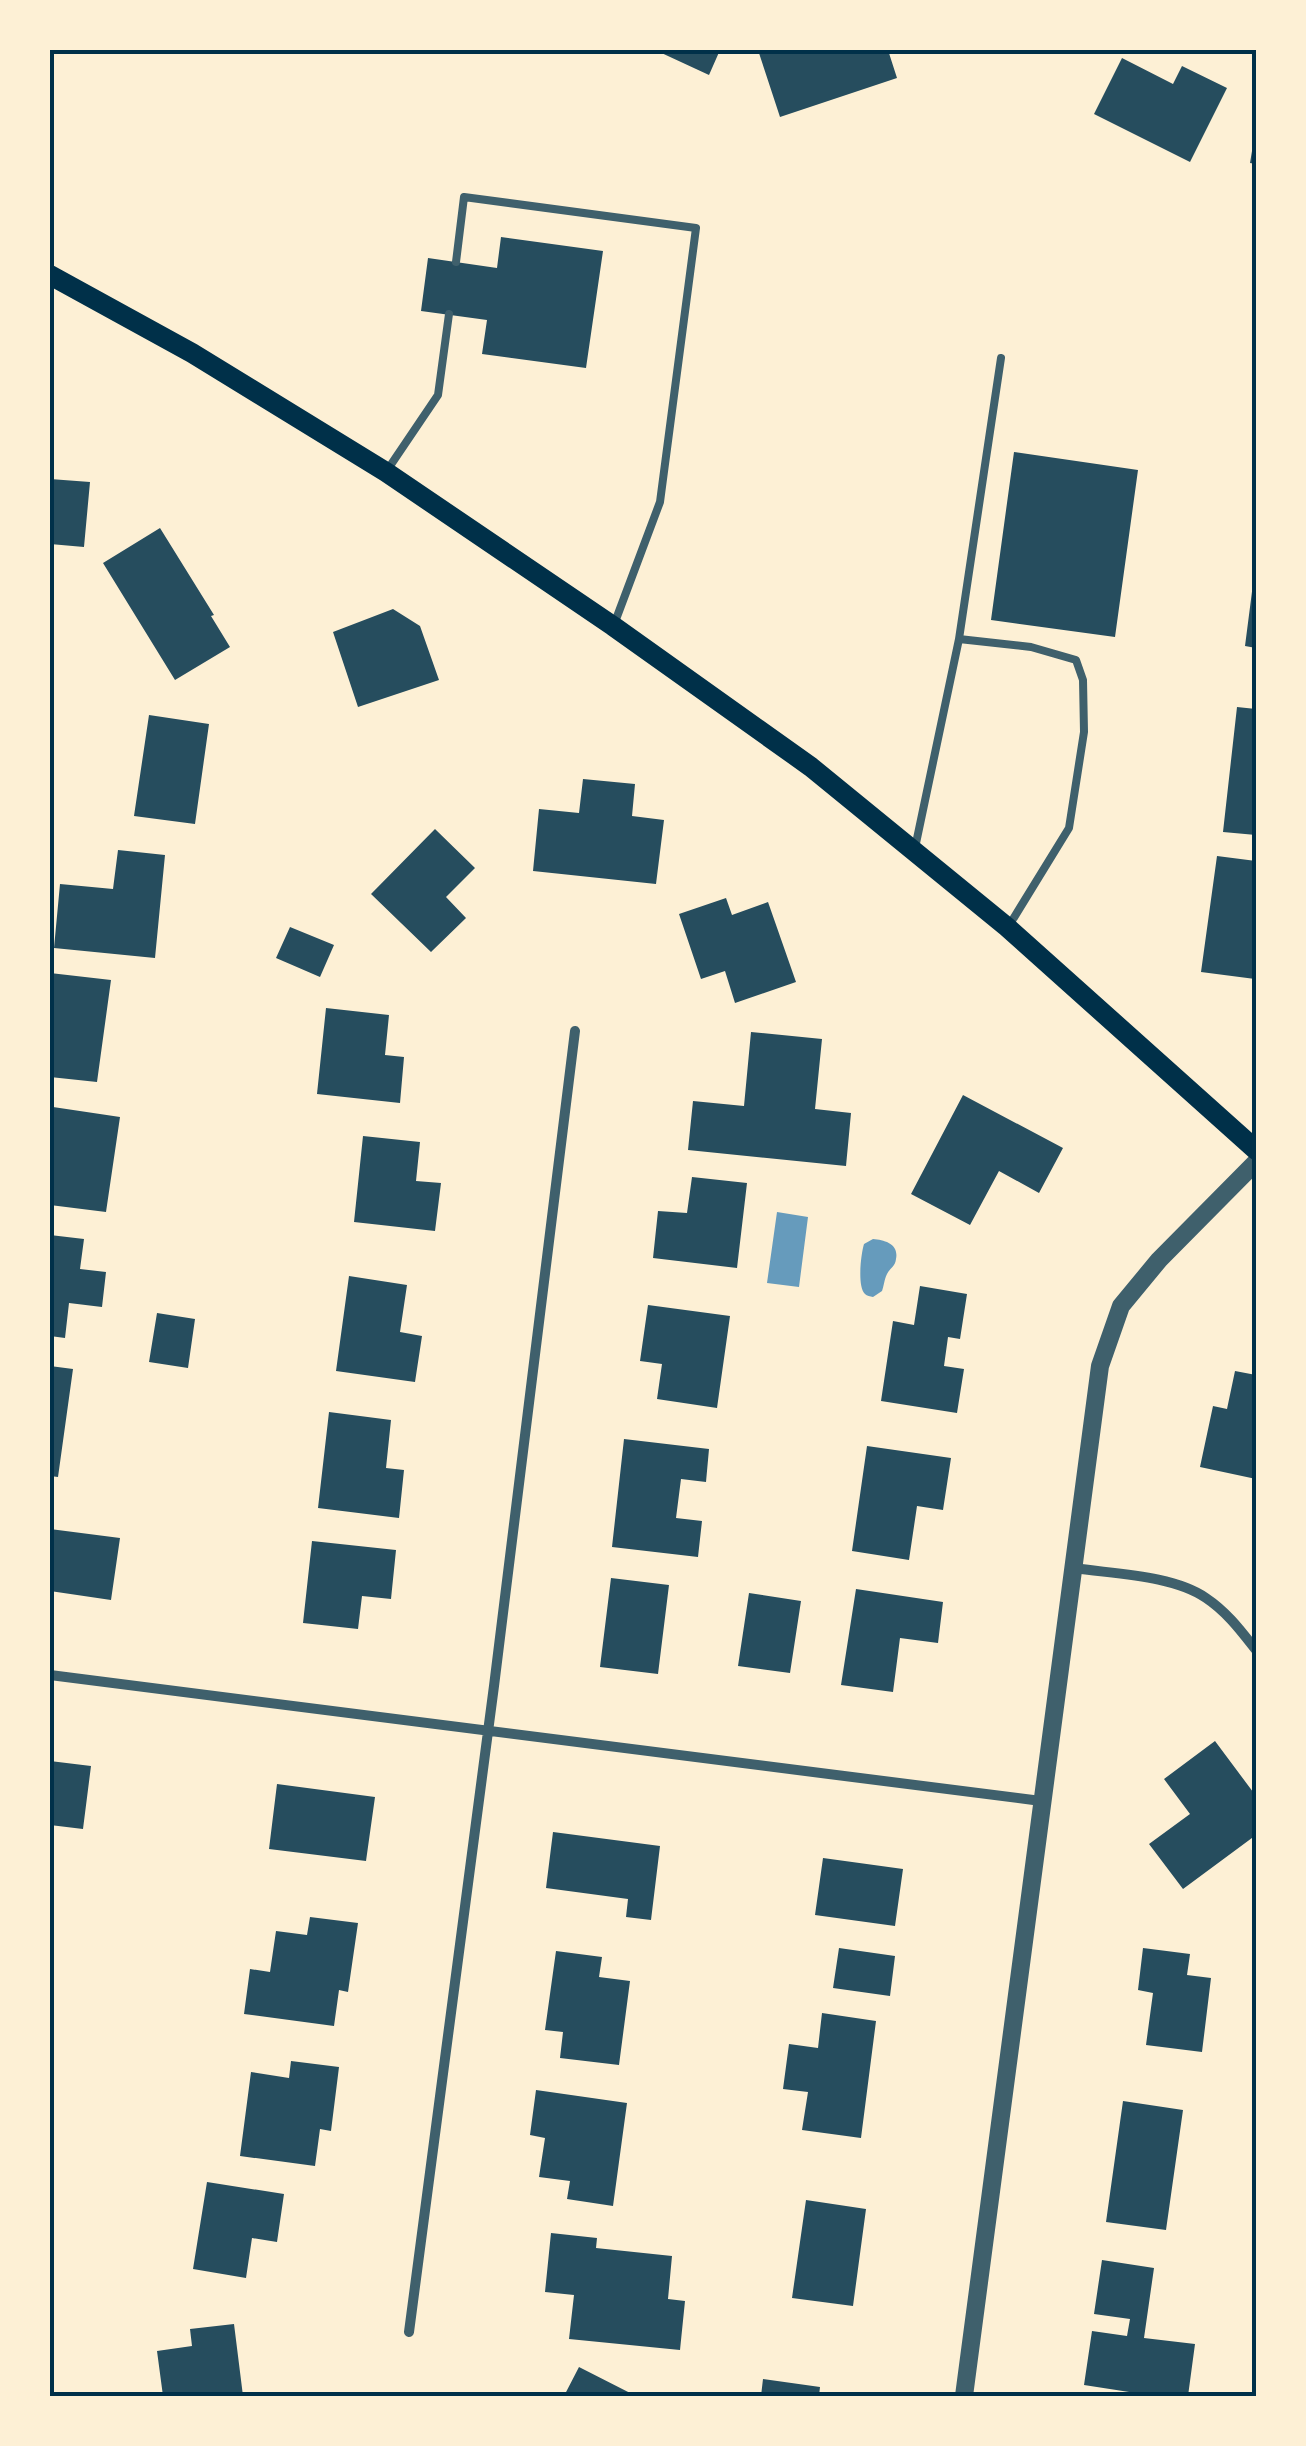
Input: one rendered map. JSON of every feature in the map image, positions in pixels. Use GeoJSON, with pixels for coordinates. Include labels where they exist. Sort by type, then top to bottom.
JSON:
{"type":"FeatureCollection","features":[{"type":"Feature","properties":{"kind":"main road"},"geometry":{"type":"LineString","coordinates":[[50,275],[192,354],[386,472],[613,626],[810,767],[1007,928],[1256,1150]]}},
{"type":"Feature","properties":{"kind":"street"},"geometry":{"type":"LineString","coordinates":[[410,2332],[575,1030]]}},
{"type":"Feature","properties":{"kind":"street"},"geometry":{"type":"LineString","coordinates":[[964,2396],[1100,1366],[1122,1306],[1159,1260],[1256,1162]]}},
{"type":"Feature","properties":{"kind":"street"},"geometry":{"type":"LineString","coordinates":[[1074,1568],[1158,1581],[1204,1596],[1231,1618],[1256,1650]]}},
{"type":"Feature","properties":{"kind":"street"},"geometry":{"type":"LineString","coordinates":[[50,1675],[1041,1801]]}},
{"type":"Feature","properties":{"kind":"lane"},"geometry":{"type":"LineString","coordinates":[[456,262],[464,197],[696,228],[660,502],[613,626]]}},
{"type":"Feature","properties":{"kind":"lane"},"geometry":{"type":"LineString","coordinates":[[386,472],[438,394],[449,314]]}},
{"type":"Feature","properties":{"kind":"lane"},"geometry":{"type":"LineString","coordinates":[[914,851],[960,638],[1001,358]]}},
{"type":"Feature","properties":{"kind":"lane"},"geometry":{"type":"LineString","coordinates":[[960,638],[1031,647],[1076,660],[1084,680],[1084,732],[1069,828],[1007,928]]}},
{"type":"Feature","properties":{"kind":"water"},"geometry":{"type":"Polygon","coordinates":[[[777,1212],[808,1217],[799,1287],[767,1283],[777,1212]]]}},
{"type":"Feature","properties":{"kind":"water"},"geometry":{"type":"Polygon","coordinates":[[[873,1239],[890,1244],[896,1254],[882,1291],[873,1297],[863,1290],[860,1270],[864,1244],[873,1239]]]}},
{"type":"Feature","properties":{"kind":"building"},"geometry":{"type":"Polygon","coordinates":[[[655,50],[720,50],[709,75],[655,50]]]}},
{"type":"Feature","properties":{"kind":"building"},"geometry":{"type":"Polygon","coordinates":[[[758,50],[888,50],[897,78],[780,117],[758,50]]]}},
{"type":"Feature","properties":{"kind":"building"},"geometry":{"type":"Polygon","coordinates":[[[1122,58],[1173,84],[1182,66],[1227,88],[1190,162],[1094,114],[1122,58]]]}},
{"type":"Feature","properties":{"kind":"building"},"geometry":{"type":"Polygon","coordinates":[[[1256,139],[1256,164],[1250,163],[1256,139]]]}},
{"type":"Feature","properties":{"kind":"building"},"geometry":{"type":"Polygon","coordinates":[[[501,237],[603,251],[586,368],[482,354],[487,320],[421,311],[428,258],[497,268],[501,237]]]}},
{"type":"Feature","properties":{"kind":"building"},"geometry":{"type":"Polygon","coordinates":[[[1014,452],[1138,470],[1115,637],[991,620],[1014,452]]]}},
{"type":"Feature","properties":{"kind":"building"},"geometry":{"type":"Polygon","coordinates":[[[50,479],[90,482],[84,547],[50,544],[50,479]]]}},
{"type":"Feature","properties":{"kind":"building"},"geometry":{"type":"Polygon","coordinates":[[[160,528],[230,647],[175,680],[103,563],[160,528]]]}},
{"type":"Feature","properties":{"kind":"building"},"geometry":{"type":"Polygon","coordinates":[[[1256,576],[1256,648],[1245,646],[1256,576]]]}},
{"type":"Feature","properties":{"kind":"building"},"geometry":{"type":"Polygon","coordinates":[[[393,609],[420,626],[439,680],[358,707],[333,632],[393,609]]]}},
{"type":"Feature","properties":{"kind":"building"},"geometry":{"type":"Polygon","coordinates":[[[1237,707],[1256,709],[1256,835],[1223,832],[1237,707]]]}},
{"type":"Feature","properties":{"kind":"building"},"geometry":{"type":"Polygon","coordinates":[[[149,715],[209,724],[195,824],[134,816],[149,715]]]}},
{"type":"Feature","properties":{"kind":"building"},"geometry":{"type":"Polygon","coordinates":[[[583,779],[635,784],[632,816],[664,820],[656,884],[533,871],[539,809],[579,813],[583,779]]]}},
{"type":"Feature","properties":{"kind":"building"},"geometry":{"type":"Polygon","coordinates":[[[435,829],[475,868],[446,897],[466,918],[431,952],[371,894],[435,829]]]}},
{"type":"Feature","properties":{"kind":"building"},"geometry":{"type":"Polygon","coordinates":[[[118,850],[165,855],[155,958],[54,948],[60,884],[113,889],[118,850]]]}},
{"type":"Feature","properties":{"kind":"building"},"geometry":{"type":"Polygon","coordinates":[[[1217,856],[1256,861],[1255,979],[1201,972],[1217,856]]]}},
{"type":"Feature","properties":{"kind":"building"},"geometry":{"type":"Polygon","coordinates":[[[726,898],[732,915],[768,902],[796,982],[735,1003],[725,971],[701,979],[679,914],[726,898]]]}},
{"type":"Feature","properties":{"kind":"building"},"geometry":{"type":"Polygon","coordinates":[[[290,927],[334,945],[320,977],[276,958],[290,927]]]}},
{"type":"Feature","properties":{"kind":"building"},"geometry":{"type":"Polygon","coordinates":[[[50,973],[111,980],[97,1082],[50,1077],[50,973]]]}},
{"type":"Feature","properties":{"kind":"building"},"geometry":{"type":"Polygon","coordinates":[[[326,1008],[389,1015],[385,1055],[404,1057],[400,1103],[317,1094],[326,1008]]]}},
{"type":"Feature","properties":{"kind":"building"},"geometry":{"type":"Polygon","coordinates":[[[751,1032],[822,1039],[815,1109],[851,1113],[846,1166],[688,1150],[693,1101],[744,1106],[751,1032]]]}},
{"type":"Feature","properties":{"kind":"building"},"geometry":{"type":"Polygon","coordinates":[[[963,1095],[1063,1148],[1039,1193],[999,1171],[970,1225],[911,1194],[963,1095]]]}},
{"type":"Feature","properties":{"kind":"building"},"geometry":{"type":"Polygon","coordinates":[[[53,1107],[120,1117],[106,1212],[50,1205],[53,1107]]]}},
{"type":"Feature","properties":{"kind":"building"},"geometry":{"type":"Polygon","coordinates":[[[363,1136],[420,1142],[416,1181],[441,1183],[435,1231],[354,1222],[363,1136]]]}},
{"type":"Feature","properties":{"kind":"building"},"geometry":{"type":"Polygon","coordinates":[[[692,1177],[747,1183],[737,1268],[653,1258],[658,1211],[687,1213],[692,1177]]]}},
{"type":"Feature","properties":{"kind":"building"},"geometry":{"type":"Polygon","coordinates":[[[50,1235],[84,1239],[80,1269],[106,1272],[102,1307],[69,1303],[65,1338],[50,1336],[50,1235]]]}},
{"type":"Feature","properties":{"kind":"building"},"geometry":{"type":"Polygon","coordinates":[[[349,1276],[407,1285],[400,1332],[422,1336],[415,1382],[336,1371],[349,1276]]]}},
{"type":"Feature","properties":{"kind":"building"},"geometry":{"type":"Polygon","coordinates":[[[920,1286],[967,1294],[960,1339],[948,1337],[944,1366],[964,1369],[957,1413],[881,1401],[893,1321],[914,1325],[920,1286]]]}},
{"type":"Feature","properties":{"kind":"building"},"geometry":{"type":"Polygon","coordinates":[[[648,1305],[730,1316],[717,1408],[657,1399],[662,1364],[640,1361],[648,1305]]]}},
{"type":"Feature","properties":{"kind":"building"},"geometry":{"type":"Polygon","coordinates":[[[157,1313],[195,1319],[188,1368],[149,1362],[157,1313]]]}},
{"type":"Feature","properties":{"kind":"building"},"geometry":{"type":"Polygon","coordinates":[[[50,1366],[73,1369],[58,1477],[50,1476],[50,1366]]]}},
{"type":"Feature","properties":{"kind":"building"},"geometry":{"type":"Polygon","coordinates":[[[1235,1371],[1256,1375],[1256,1479],[1200,1467],[1213,1406],[1227,1409],[1235,1371]]]}},
{"type":"Feature","properties":{"kind":"building"},"geometry":{"type":"Polygon","coordinates":[[[329,1412],[391,1420],[386,1468],[404,1470],[399,1518],[318,1508],[329,1412]]]}},
{"type":"Feature","properties":{"kind":"building"},"geometry":{"type":"Polygon","coordinates":[[[624,1439],[709,1449],[706,1482],[681,1479],[676,1518],[702,1521],[698,1557],[612,1547],[624,1439]]]}},
{"type":"Feature","properties":{"kind":"building"},"geometry":{"type":"Polygon","coordinates":[[[867,1446],[951,1458],[943,1510],[917,1506],[909,1560],[852,1551],[867,1446]]]}},
{"type":"Feature","properties":{"kind":"building"},"geometry":{"type":"Polygon","coordinates":[[[50,1529],[120,1538],[111,1600],[50,1591],[50,1529]]]}},
{"type":"Feature","properties":{"kind":"building"},"geometry":{"type":"Polygon","coordinates":[[[312,1541],[396,1550],[391,1599],[362,1596],[358,1629],[303,1623],[312,1541]]]}},
{"type":"Feature","properties":{"kind":"building"},"geometry":{"type":"Polygon","coordinates":[[[611,1578],[669,1585],[658,1674],[600,1667],[611,1578]]]}},
{"type":"Feature","properties":{"kind":"building"},"geometry":{"type":"Polygon","coordinates":[[[856,1589],[943,1602],[938,1643],[900,1638],[893,1692],[841,1685],[856,1589]]]}},
{"type":"Feature","properties":{"kind":"building"},"geometry":{"type":"Polygon","coordinates":[[[749,1593],[801,1601],[790,1673],[738,1666],[749,1593]]]}},
{"type":"Feature","properties":{"kind":"building"},"geometry":{"type":"Polygon","coordinates":[[[1215,1741],[1256,1796],[1256,1835],[1183,1889],[1149,1844],[1190,1814],[1164,1779],[1215,1741]]]}},
{"type":"Feature","properties":{"kind":"building"},"geometry":{"type":"Polygon","coordinates":[[[50,1761],[91,1766],[83,1829],[50,1825],[50,1761]]]}},
{"type":"Feature","properties":{"kind":"building"},"geometry":{"type":"Polygon","coordinates":[[[277,1784],[375,1797],[366,1861],[269,1849],[277,1784]]]}},
{"type":"Feature","properties":{"kind":"building"},"geometry":{"type":"Polygon","coordinates":[[[553,1832],[660,1846],[651,1920],[626,1917],[628,1899],[546,1888],[553,1832]]]}},
{"type":"Feature","properties":{"kind":"building"},"geometry":{"type":"Polygon","coordinates":[[[823,1858],[903,1869],[895,1926],[815,1915],[823,1858]]]}},
{"type":"Feature","properties":{"kind":"building"},"geometry":{"type":"Polygon","coordinates":[[[310,1917],[358,1923],[348,1992],[339,1990],[334,2026],[244,2014],[250,1969],[270,1972],[276,1931],[307,1935],[310,1917]]]}},
{"type":"Feature","properties":{"kind":"building"},"geometry":{"type":"Polygon","coordinates":[[[839,1948],[895,1956],[890,1996],[833,1988],[839,1948]]]}},
{"type":"Feature","properties":{"kind":"building"},"geometry":{"type":"Polygon","coordinates":[[[1143,1948],[1190,1954],[1187,1975],[1211,1978],[1202,2052],[1146,2045],[1153,1993],[1138,1990],[1143,1948]]]}},
{"type":"Feature","properties":{"kind":"building"},"geometry":{"type":"Polygon","coordinates":[[[556,1951],[602,1957],[599,1977],[630,1981],[619,2065],[560,2058],[563,2032],[545,2030],[556,1951]]]}},
{"type":"Feature","properties":{"kind":"building"},"geometry":{"type":"Polygon","coordinates":[[[822,2013],[876,2021],[861,2138],[802,2130],[808,2092],[783,2089],[789,2044],[818,2048],[822,2013]]]}},
{"type":"Feature","properties":{"kind":"building"},"geometry":{"type":"Polygon","coordinates":[[[291,2061],[339,2067],[331,2131],[320,2129],[315,2166],[240,2156],[251,2072],[289,2078],[291,2061]]]}},
{"type":"Feature","properties":{"kind":"building"},"geometry":{"type":"Polygon","coordinates":[[[536,2090],[627,2103],[613,2206],[567,2199],[570,2181],[539,2177],[545,2138],[530,2135],[536,2090]]]}},
{"type":"Feature","properties":{"kind":"building"},"geometry":{"type":"Polygon","coordinates":[[[1123,2101],[1183,2110],[1166,2230],[1106,2222],[1123,2101]]]}},
{"type":"Feature","properties":{"kind":"building"},"geometry":{"type":"Polygon","coordinates":[[[207,2182],[284,2194],[277,2242],[252,2238],[246,2278],[193,2269],[207,2182]]]}},
{"type":"Feature","properties":{"kind":"building"},"geometry":{"type":"Polygon","coordinates":[[[806,2200],[866,2209],[853,2306],[792,2298],[806,2200]]]}},
{"type":"Feature","properties":{"kind":"building"},"geometry":{"type":"Polygon","coordinates":[[[551,2233],[597,2238],[596,2248],[672,2256],[668,2299],[685,2301],[680,2350],[569,2339],[574,2295],[545,2292],[551,2233]]]}},
{"type":"Feature","properties":{"kind":"building"},"geometry":{"type":"Polygon","coordinates":[[[1102,2260],[1154,2268],[1144,2338],[1195,2344],[1188,2396],[1155,2396],[1084,2385],[1092,2331],[1127,2336],[1130,2319],[1094,2314],[1102,2260]]]}},
{"type":"Feature","properties":{"kind":"building"},"geometry":{"type":"Polygon","coordinates":[[[234,2324],[243,2396],[163,2396],[157,2351],[192,2346],[190,2329],[234,2324]]]}},
{"type":"Feature","properties":{"kind":"building"},"geometry":{"type":"Polygon","coordinates":[[[579,2367],[636,2396],[564,2396],[579,2367]]]}},
{"type":"Feature","properties":{"kind":"building"},"geometry":{"type":"Polygon","coordinates":[[[763,2379],[820,2387],[819,2396],[761,2396],[763,2379]]]}}]}
